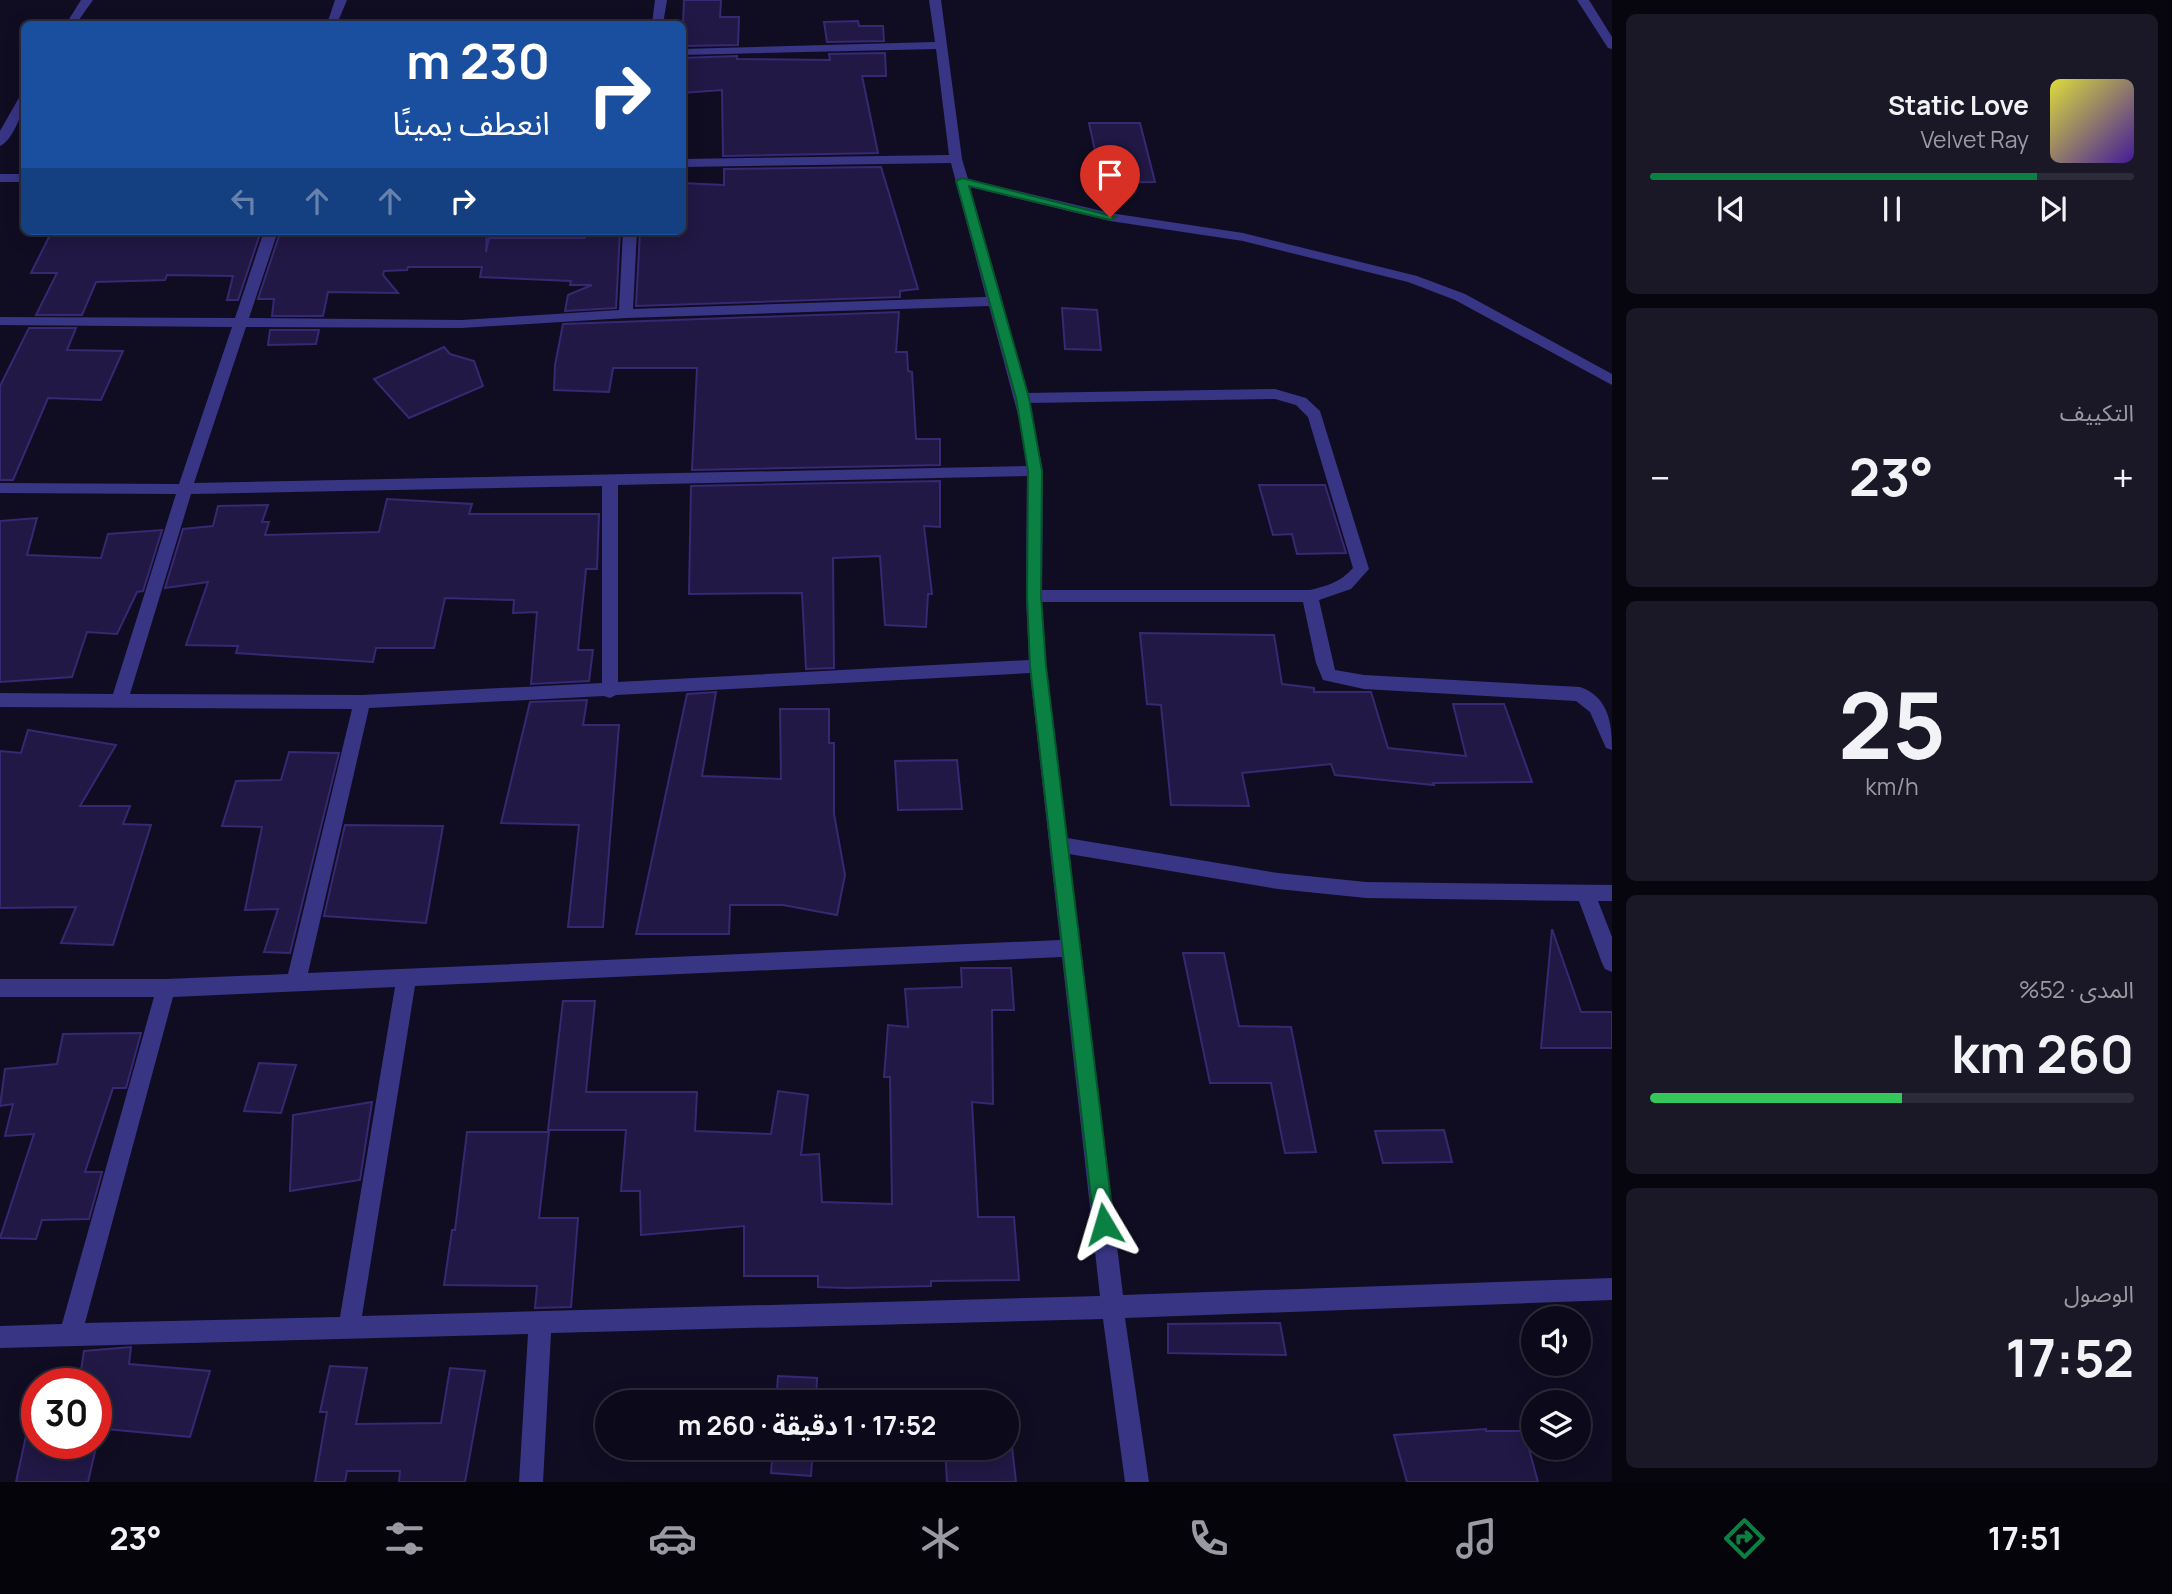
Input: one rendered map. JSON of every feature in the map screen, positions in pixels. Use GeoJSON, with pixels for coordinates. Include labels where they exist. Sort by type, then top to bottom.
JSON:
{"type":"FeatureCollection","features":[{"type":"Feature","properties":{"kind":"street"},"geometry":{"type":"LineString","coordinates":[[73,21],[88,0]]}},
{"type":"Feature","properties":{"kind":"street"},"geometry":{"type":"LineString","coordinates":[[333,21],[341,0]]}},
{"type":"Feature","properties":{"kind":"street"},"geometry":{"type":"LineString","coordinates":[[658,21],[661,0]]}},
{"type":"Feature","properties":{"kind":"street"},"geometry":{"type":"LineString","coordinates":[[935,0],[956,159],[1022,398],[1035,471],[1034,596],[1038,666],[1123,1394],[1137,1482]]}},
{"type":"Feature","properties":{"kind":"street"},"geometry":{"type":"LineString","coordinates":[[1583,0],[1612,46]]}},
{"type":"Feature","properties":{"kind":"street"},"geometry":{"type":"LineString","coordinates":[[686,52],[941,46]]}},
{"type":"Feature","properties":{"kind":"street"},"geometry":{"type":"LineString","coordinates":[[0,142],[5,124],[21,103]]}},
{"type":"Feature","properties":{"kind":"street"},"geometry":{"type":"LineString","coordinates":[[686,163],[956,159]]}},
{"type":"Feature","properties":{"kind":"street"},"geometry":{"type":"LineString","coordinates":[[0,178],[21,178]]}},
{"type":"Feature","properties":{"kind":"street"},"geometry":{"type":"LineString","coordinates":[[962,181],[1110,217],[1243,237],[1412,279],[1460,298],[1612,380]]}},
{"type":"Feature","properties":{"kind":"street"},"geometry":{"type":"LineString","coordinates":[[120,699],[185,489],[270,235]]}},
{"type":"Feature","properties":{"kind":"street"},"geometry":{"type":"LineString","coordinates":[[625,314],[630,235]]}},
{"type":"Feature","properties":{"kind":"street"},"geometry":{"type":"LineString","coordinates":[[0,321],[461,324],[625,314],[995,301]]}},
{"type":"Feature","properties":{"kind":"street"},"geometry":{"type":"LineString","coordinates":[[1022,398],[1275,394],[1301,401],[1315,415],[1361,569],[1353,580],[1339,589],[1310,596],[1034,596]]}},
{"type":"Feature","properties":{"kind":"street"},"geometry":{"type":"LineString","coordinates":[[0,488],[185,489],[1035,471]]}},
{"type":"Feature","properties":{"kind":"street"},"geometry":{"type":"LineString","coordinates":[[610,481],[610,691]]}},
{"type":"Feature","properties":{"kind":"street"},"geometry":{"type":"LineString","coordinates":[[1310,596],[1329,675],[1364,682],[1580,694],[1598,708],[1612,743]]}},
{"type":"Feature","properties":{"kind":"street"},"geometry":{"type":"LineString","coordinates":[[0,700],[362,702],[610,691],[1038,666]]}},
{"type":"Feature","properties":{"kind":"street"},"geometry":{"type":"LineString","coordinates":[[296,983],[362,702]]}},
{"type":"Feature","properties":{"kind":"street"},"geometry":{"type":"LineString","coordinates":[[1061,845],[1278,881],[1366,890],[1612,893]]}},
{"type":"Feature","properties":{"kind":"street"},"geometry":{"type":"LineString","coordinates":[[1586,893],[1612,963]]}},
{"type":"Feature","properties":{"kind":"street"},"geometry":{"type":"LineString","coordinates":[[0,988],[166,988],[1071,948]]}},
{"type":"Feature","properties":{"kind":"street"},"geometry":{"type":"LineString","coordinates":[[349,1328],[406,978]]}},
{"type":"Feature","properties":{"kind":"street"},"geometry":{"type":"LineString","coordinates":[[70,1335],[166,988]]}},
{"type":"Feature","properties":{"kind":"street"},"geometry":{"type":"LineString","coordinates":[[0,1337],[1114,1307],[1612,1289]]}},
{"type":"Feature","properties":{"kind":"street"},"geometry":{"type":"LineString","coordinates":[[531,1482],[540,1324]]}},
{"type":"Feature","properties":{"kind":"building"},"geometry":{"type":"Polygon","coordinates":[[[684,0],[721,0],[720,17],[739,17],[738,45],[686,46],[686,21],[683,21],[684,0]]]}},
{"type":"Feature","properties":{"kind":"building"},"geometry":{"type":"Polygon","coordinates":[[[858,21],[859,26],[883,26],[884,41],[827,42],[824,22],[858,21]]]}},
{"type":"Feature","properties":{"kind":"building"},"geometry":{"type":"Polygon","coordinates":[[[885,53],[886,76],[862,76],[878,153],[723,156],[722,90],[686,93],[686,58],[737,56],[737,59],[830,60],[829,54],[885,53]]]}},
{"type":"Feature","properties":{"kind":"building"},"geometry":{"type":"Polygon","coordinates":[[[1089,123],[1140,123],[1155,182],[1102,183],[1089,123]]]}},
{"type":"Feature","properties":{"kind":"building"},"geometry":{"type":"Polygon","coordinates":[[[881,167],[918,289],[900,291],[900,297],[636,306],[640,235],[686,235],[686,183],[724,185],[724,169],[881,167]]]}},
{"type":"Feature","properties":{"kind":"building"},"geometry":{"type":"Polygon","coordinates":[[[50,235],[260,235],[238,300],[227,300],[233,276],[167,275],[165,280],[96,282],[82,315],[36,315],[57,273],[31,273],[50,235]]]}},
{"type":"Feature","properties":{"kind":"building"},"geometry":{"type":"Polygon","coordinates":[[[487,235],[486,252],[489,238],[585,238],[585,235],[620,235],[616,308],[565,311],[568,295],[592,285],[570,285],[571,281],[480,277],[482,267],[408,267],[407,270],[384,271],[383,275],[398,293],[328,292],[323,316],[272,316],[274,299],[258,299],[279,236],[487,235]]]}},
{"type":"Feature","properties":{"kind":"building"},"geometry":{"type":"Polygon","coordinates":[[[1062,308],[1097,310],[1101,350],[1065,349],[1062,308]]]}},
{"type":"Feature","properties":{"kind":"building"},"geometry":{"type":"Polygon","coordinates":[[[899,312],[896,352],[907,352],[908,371],[912,372],[916,439],[940,439],[940,465],[692,470],[697,368],[613,368],[609,392],[554,390],[555,365],[563,324],[899,312]]]}},
{"type":"Feature","properties":{"kind":"building"},"geometry":{"type":"Polygon","coordinates":[[[29,328],[76,328],[67,350],[123,351],[101,400],[48,398],[13,480],[0,480],[0,386],[29,328]]]}},
{"type":"Feature","properties":{"kind":"building"},"geometry":{"type":"Polygon","coordinates":[[[270,330],[319,330],[316,344],[268,345],[270,330]]]}},
{"type":"Feature","properties":{"kind":"building"},"geometry":{"type":"Polygon","coordinates":[[[444,347],[450,354],[474,361],[483,386],[409,418],[374,379],[444,347]]]}},
{"type":"Feature","properties":{"kind":"building"},"geometry":{"type":"Polygon","coordinates":[[[940,481],[940,527],[924,526],[932,594],[928,594],[926,627],[885,625],[880,556],[833,558],[834,668],[806,669],[802,593],[689,594],[691,486],[940,481]]]}},
{"type":"Feature","properties":{"kind":"building"},"geometry":{"type":"Polygon","coordinates":[[[1259,485],[1325,485],[1346,553],[1297,554],[1292,534],[1273,535],[1259,485]]]}},
{"type":"Feature","properties":{"kind":"building"},"geometry":{"type":"Polygon","coordinates":[[[387,499],[472,504],[469,514],[599,514],[597,569],[586,569],[578,650],[593,650],[589,681],[531,684],[537,612],[513,613],[514,600],[445,598],[434,648],[376,648],[373,662],[236,653],[238,646],[186,645],[208,582],[165,588],[183,529],[213,526],[218,506],[268,505],[262,522],[269,522],[265,535],[379,532],[387,499]]]}},
{"type":"Feature","properties":{"kind":"building"},"geometry":{"type":"Polygon","coordinates":[[[37,518],[27,555],[101,558],[108,534],[162,530],[143,591],[137,592],[117,634],[87,632],[72,677],[0,682],[0,521],[37,518]]]}},
{"type":"Feature","properties":{"kind":"building"},"geometry":{"type":"Polygon","coordinates":[[[1140,633],[1274,635],[1282,684],[1314,688],[1314,692],[1371,692],[1388,748],[1466,756],[1453,704],[1504,704],[1532,782],[1433,783],[1434,785],[1335,775],[1331,764],[1242,773],[1249,806],[1171,805],[1161,705],[1147,704],[1140,633]]]}},
{"type":"Feature","properties":{"kind":"building"},"geometry":{"type":"Polygon","coordinates":[[[716,692],[702,776],[781,779],[780,709],[829,709],[829,743],[834,743],[834,814],[845,875],[837,915],[783,905],[730,905],[729,934],[636,934],[687,694],[716,692]]]}},
{"type":"Feature","properties":{"kind":"building"},"geometry":{"type":"Polygon","coordinates":[[[587,700],[583,725],[619,725],[603,927],[568,927],[579,825],[501,823],[530,702],[587,700]]]}},
{"type":"Feature","properties":{"kind":"building"},"geometry":{"type":"Polygon","coordinates":[[[28,730],[116,745],[80,806],[130,806],[123,824],[151,825],[113,945],[61,943],[76,907],[0,908],[0,751],[21,753],[28,730]]]}},
{"type":"Feature","properties":{"kind":"building"},"geometry":{"type":"Polygon","coordinates":[[[289,752],[339,753],[290,953],[264,952],[278,909],[245,910],[262,827],[222,826],[236,781],[281,780],[289,752]]]}},
{"type":"Feature","properties":{"kind":"building"},"geometry":{"type":"Polygon","coordinates":[[[957,760],[962,809],[898,810],[895,761],[957,760]]]}},
{"type":"Feature","properties":{"kind":"building"},"geometry":{"type":"Polygon","coordinates":[[[345,825],[443,826],[426,923],[324,916],[345,825]]]}},
{"type":"Feature","properties":{"kind":"building"},"geometry":{"type":"Polygon","coordinates":[[[1552,929],[1581,1012],[1612,1012],[1612,1048],[1541,1048],[1552,929]]]}},
{"type":"Feature","properties":{"kind":"building"},"geometry":{"type":"Polygon","coordinates":[[[1183,953],[1224,953],[1239,1026],[1291,1027],[1316,1152],[1285,1153],[1271,1083],[1210,1083],[1183,953]]]}},
{"type":"Feature","properties":{"kind":"building"},"geometry":{"type":"Polygon","coordinates":[[[961,968],[1011,968],[1014,1010],[992,1010],[993,1104],[972,1102],[978,1217],[1014,1217],[1019,1280],[931,1281],[931,1286],[847,1288],[818,1287],[818,1276],[744,1276],[744,1226],[641,1235],[640,1191],[621,1191],[626,1130],[548,1130],[563,1001],[595,1001],[586,1092],[697,1092],[695,1131],[771,1134],[778,1091],[808,1095],[801,1155],[819,1154],[822,1202],[892,1204],[890,1077],[884,1077],[888,1025],[908,1027],[905,989],[962,987],[961,968]]]}},
{"type":"Feature","properties":{"kind":"building"},"geometry":{"type":"Polygon","coordinates":[[[141,1033],[126,1088],[113,1088],[85,1172],[102,1172],[89,1219],[42,1220],[36,1239],[0,1238],[34,1134],[5,1136],[13,1104],[0,1106],[5,1069],[57,1064],[63,1034],[141,1033]]]}},
{"type":"Feature","properties":{"kind":"building"},"geometry":{"type":"Polygon","coordinates":[[[259,1063],[296,1065],[281,1113],[244,1111],[259,1063]]]}},
{"type":"Feature","properties":{"kind":"building"},"geometry":{"type":"Polygon","coordinates":[[[372,1102],[360,1180],[290,1191],[293,1115],[372,1102]]]}},
{"type":"Feature","properties":{"kind":"building"},"geometry":{"type":"Polygon","coordinates":[[[1444,1130],[1452,1162],[1383,1163],[1375,1131],[1444,1130]]]}},
{"type":"Feature","properties":{"kind":"building"},"geometry":{"type":"Polygon","coordinates":[[[467,1132],[549,1132],[539,1218],[578,1218],[571,1307],[535,1308],[537,1286],[444,1285],[452,1230],[455,1230],[467,1132]]]}},
{"type":"Feature","properties":{"kind":"building"},"geometry":{"type":"Polygon","coordinates":[[[1280,1323],[1286,1355],[1168,1353],[1168,1324],[1280,1323]]]}},
{"type":"Feature","properties":{"kind":"building"},"geometry":{"type":"Polygon","coordinates":[[[131,1347],[129,1364],[210,1371],[190,1437],[112,1430],[112,1368],[81,1368],[84,1351],[131,1347]]]}},
{"type":"Feature","properties":{"kind":"building"},"geometry":{"type":"Polygon","coordinates":[[[330,1366],[367,1368],[356,1424],[441,1423],[450,1368],[485,1371],[465,1482],[399,1482],[400,1471],[347,1471],[345,1482],[315,1482],[327,1412],[320,1412],[330,1366]]]}},
{"type":"Feature","properties":{"kind":"building"},"geometry":{"type":"Polygon","coordinates":[[[778,1376],[817,1378],[816,1390],[777,1390],[778,1376]]]}},
{"type":"Feature","properties":{"kind":"building"},"geometry":{"type":"Polygon","coordinates":[[[1486,1429],[1521,1431],[1521,1460],[1532,1460],[1538,1482],[1407,1482],[1394,1435],[1486,1429]]]}},
{"type":"Feature","properties":{"kind":"building"},"geometry":{"type":"Polygon","coordinates":[[[21,1459],[93,1459],[88,1482],[16,1482],[21,1459]]]}},
{"type":"Feature","properties":{"kind":"building"},"geometry":{"type":"Polygon","coordinates":[[[772,1460],[812,1460],[811,1476],[771,1473],[772,1460]]]}},
{"type":"Feature","properties":{"kind":"building"},"geometry":{"type":"Polygon","coordinates":[[[946,1460],[1013,1460],[1016,1482],[947,1482],[946,1460]]]}},
{"type":"Feature","properties":{"kind":"route"},"geometry":{"type":"LineString","coordinates":[[1104,1224],[1038,666],[1034,596],[1035,471],[1015,370],[962,181],[1110,217]]}}]}
